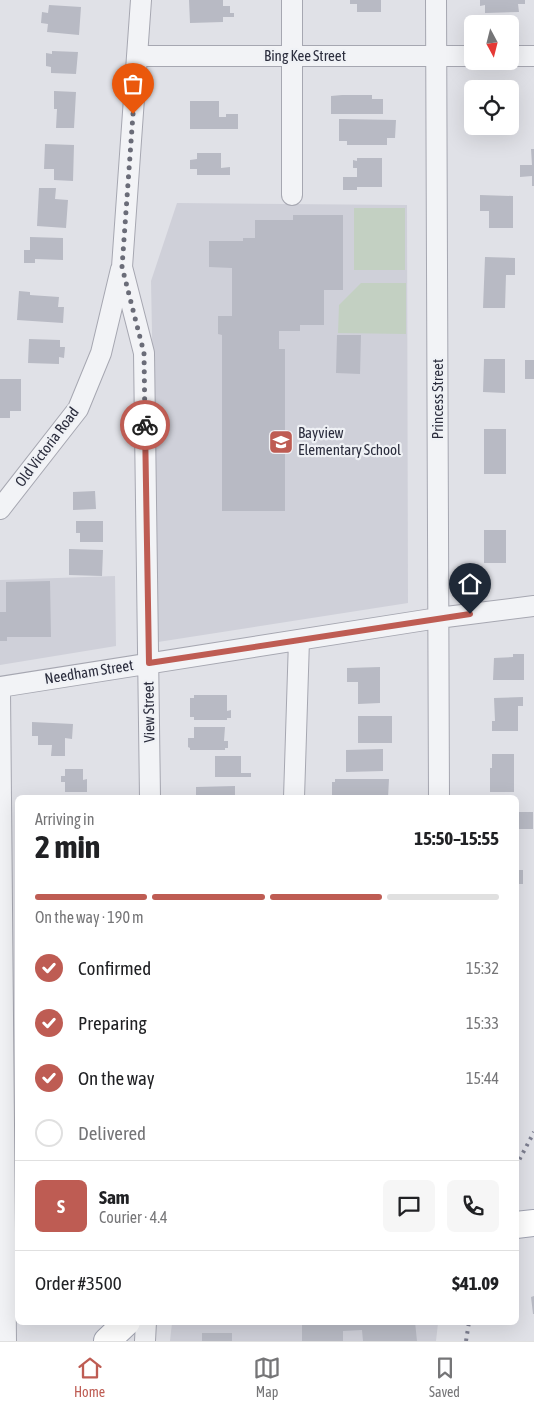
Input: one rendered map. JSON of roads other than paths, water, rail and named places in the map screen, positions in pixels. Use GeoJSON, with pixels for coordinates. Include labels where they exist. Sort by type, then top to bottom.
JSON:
{"type":"FeatureCollection","features":[{"type":"Feature","properties":{"kind":"main road"},"geometry":{"type":"LineString","coordinates":[[519,1224],[534,1222]]}},
{"type":"Feature","properties":{"kind":"main road"},"geometry":{"type":"LineString","coordinates":[[108,1341],[124,1325]]}},
{"type":"Feature","properties":{"kind":"street","name":"View Street"},"geometry":{"type":"LineString","coordinates":[[141,0],[122,267],[144,353],[150,795]]}},
{"type":"Feature","properties":{"kind":"street"},"geometry":{"type":"LineString","coordinates":[[292,0],[292,195]]}},
{"type":"Feature","properties":{"kind":"street","name":"Princess Street"},"geometry":{"type":"LineString","coordinates":[[436,0],[439,795]]}},
{"type":"Feature","properties":{"kind":"street","name":"Bing Kee Street"},"geometry":{"type":"LineString","coordinates":[[137,56],[464,56]]}},
{"type":"Feature","properties":{"kind":"street"},"geometry":{"type":"LineString","coordinates":[[519,56],[534,56]]}},
{"type":"Feature","properties":{"kind":"street","name":"Old Victoria Road"},"geometry":{"type":"LineString","coordinates":[[0,506],[78,409],[101,353],[122,267]]}},
{"type":"Feature","properties":{"kind":"street","name":"Needham Street"},"geometry":{"type":"LineString","coordinates":[[0,687],[438,618],[534,606]]}},
{"type":"Feature","properties":{"kind":"street"},"geometry":{"type":"LineString","coordinates":[[294,795],[299,640]]}},
{"type":"Feature","properties":{"kind":"street"},"geometry":{"type":"LineString","coordinates":[[0,691],[6,1341]]}},
{"type":"Feature","properties":{"kind":"street"},"geometry":{"type":"LineString","coordinates":[[145,1341],[146,1325]]}},
{"type":"Feature","properties":{"kind":"railway"},"geometry":{"type":"LineString","coordinates":[[519,1160],[534,1132]]}},
{"type":"Feature","properties":{"kind":"railway"},"geometry":{"type":"LineString","coordinates":[[466,1341],[469,1325]]}},
{"type":"Feature","properties":{"kind":"place","name":"Bayview Elementary School"},"geometry":{"type":"Point","coordinates":[281,442]}}]}
